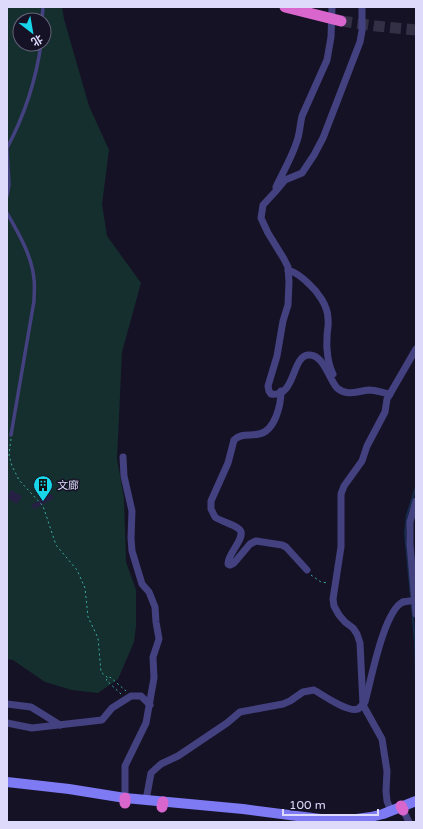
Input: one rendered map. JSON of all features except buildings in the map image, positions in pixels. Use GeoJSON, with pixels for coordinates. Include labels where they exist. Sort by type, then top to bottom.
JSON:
{"type":"FeatureCollection","features":[{"type":"Feature","properties":{"kind":"highway"},"geometry":{"type":"LineString","coordinates":[[285,7],[341,21]]}},
{"type":"Feature","properties":{"kind":"main road"},"geometry":{"type":"LineString","coordinates":[[7,782],[69,789],[125,800],[146,800],[162,804],[243,809],[328,820],[354,820],[371,817],[404,807]]}},
{"type":"Feature","properties":{"kind":"main road"},"geometry":{"type":"LineString","coordinates":[[7,786],[301,822]]}},
{"type":"Feature","properties":{"kind":"main road"},"geometry":{"type":"LineString","coordinates":[[369,822],[384,818],[404,807]]}},
{"type":"Feature","properties":{"kind":"street"},"geometry":{"type":"LineString","coordinates":[[269,199],[292,154],[298,139],[302,116],[327,60],[331,37],[332,7]]}},
{"type":"Feature","properties":{"kind":"street"},"geometry":{"type":"LineString","coordinates":[[362,7],[362,31],[360,42],[314,156],[302,173],[285,180],[262,205],[261,218],[284,258],[288,270],[289,294],[277,356],[268,386],[271,394],[274,394],[290,384],[300,360],[308,354],[319,358],[337,388],[342,392],[351,394],[374,390],[390,394]]}},
{"type":"Feature","properties":{"kind":"street"},"geometry":{"type":"LineString","coordinates":[[288,270],[302,278],[315,290],[326,309],[328,317],[327,338],[330,367],[337,381],[337,388]]}},
{"type":"Feature","properties":{"kind":"street"},"geometry":{"type":"LineString","coordinates":[[409,822],[404,807],[387,796],[387,772],[382,739],[363,705],[360,643],[353,628],[346,622],[334,606],[333,600],[342,535],[341,494],[344,486],[362,461],[367,446],[384,412],[387,399],[416,349]]}},
{"type":"Feature","properties":{"kind":"street"},"geometry":{"type":"LineString","coordinates":[[281,391],[277,414],[271,426],[261,434],[244,435],[234,440],[228,463],[211,504],[215,517],[237,528],[241,533],[240,538],[228,560],[228,564],[230,565],[234,563],[250,544],[256,541],[286,547],[307,570]]}},
{"type":"Feature","properties":{"kind":"street"},"geometry":{"type":"LineString","coordinates":[[123,457],[124,476],[132,511],[130,538],[132,551],[142,584],[149,592],[155,607],[159,639],[153,657],[154,678],[150,705],[143,732],[125,766],[125,800]]}},
{"type":"Feature","properties":{"kind":"street"},"geometry":{"type":"LineString","coordinates":[[416,501],[410,522],[410,544],[416,614]]}},
{"type":"Feature","properties":{"kind":"street"},"geometry":{"type":"LineString","coordinates":[[416,513],[413,541],[414,558],[416,559]]}},
{"type":"Feature","properties":{"kind":"street"},"geometry":{"type":"LineString","coordinates":[[146,800],[150,773],[154,769],[201,741],[240,712],[282,704],[290,701],[303,692],[310,690],[314,690],[331,700],[350,708],[360,708],[365,702],[378,648],[396,607],[403,602],[416,600]]}},
{"type":"Feature","properties":{"kind":"street"},"geometry":{"type":"LineString","coordinates":[[7,723],[32,728],[102,720],[112,708],[128,697],[135,695],[141,696],[150,705]]}},
{"type":"Feature","properties":{"kind":"street"},"geometry":{"type":"LineString","coordinates":[[7,704],[31,707],[60,725]]}},
{"type":"Feature","properties":{"kind":"lane"},"geometry":{"type":"LineString","coordinates":[[7,196],[9,185],[7,149],[18,128],[32,86],[39,52]]}},
{"type":"Feature","properties":{"kind":"lane"},"geometry":{"type":"LineString","coordinates":[[7,213],[20,234],[32,269],[34,280],[34,301],[11,434]]}},
{"type":"Feature","properties":{"kind":"path"},"geometry":{"type":"LineString","coordinates":[[11,434],[11,447],[9,455],[12,466],[19,480],[43,506],[56,545],[77,570],[85,588],[88,617],[98,638],[101,672],[108,678],[110,677],[128,694]]}},
{"type":"Feature","properties":{"kind":"path"},"geometry":{"type":"LineString","coordinates":[[307,570],[312,576],[321,582],[336,584]]}},
{"type":"Feature","properties":{"kind":"path"},"geometry":{"type":"LineString","coordinates":[[108,678],[106,680],[124,696]]}},
{"type":"Feature","properties":{"kind":"green space"},"geometry":{"type":"Polygon","coordinates":[[[7,7],[62,7],[64,19],[89,106],[109,150],[102,204],[107,236],[141,283],[122,352],[117,459],[124,498],[126,562],[136,590],[136,626],[134,642],[118,679],[98,693],[72,690],[45,682],[13,660],[7,659],[7,7]]]}},
{"type":"Feature","properties":{"kind":"waterway"},"geometry":{"type":"LineString","coordinates":[[416,487],[407,515],[405,533],[415,641],[416,682]]}},
{"type":"Feature","properties":{"kind":"tunnel"},"geometry":{"type":"LineString","coordinates":[[341,21],[416,30]]}},
{"type":"Feature","properties":{"kind":"place","name":"文廊"},"geometry":{"type":"Point","coordinates":[43,502]}}]}
